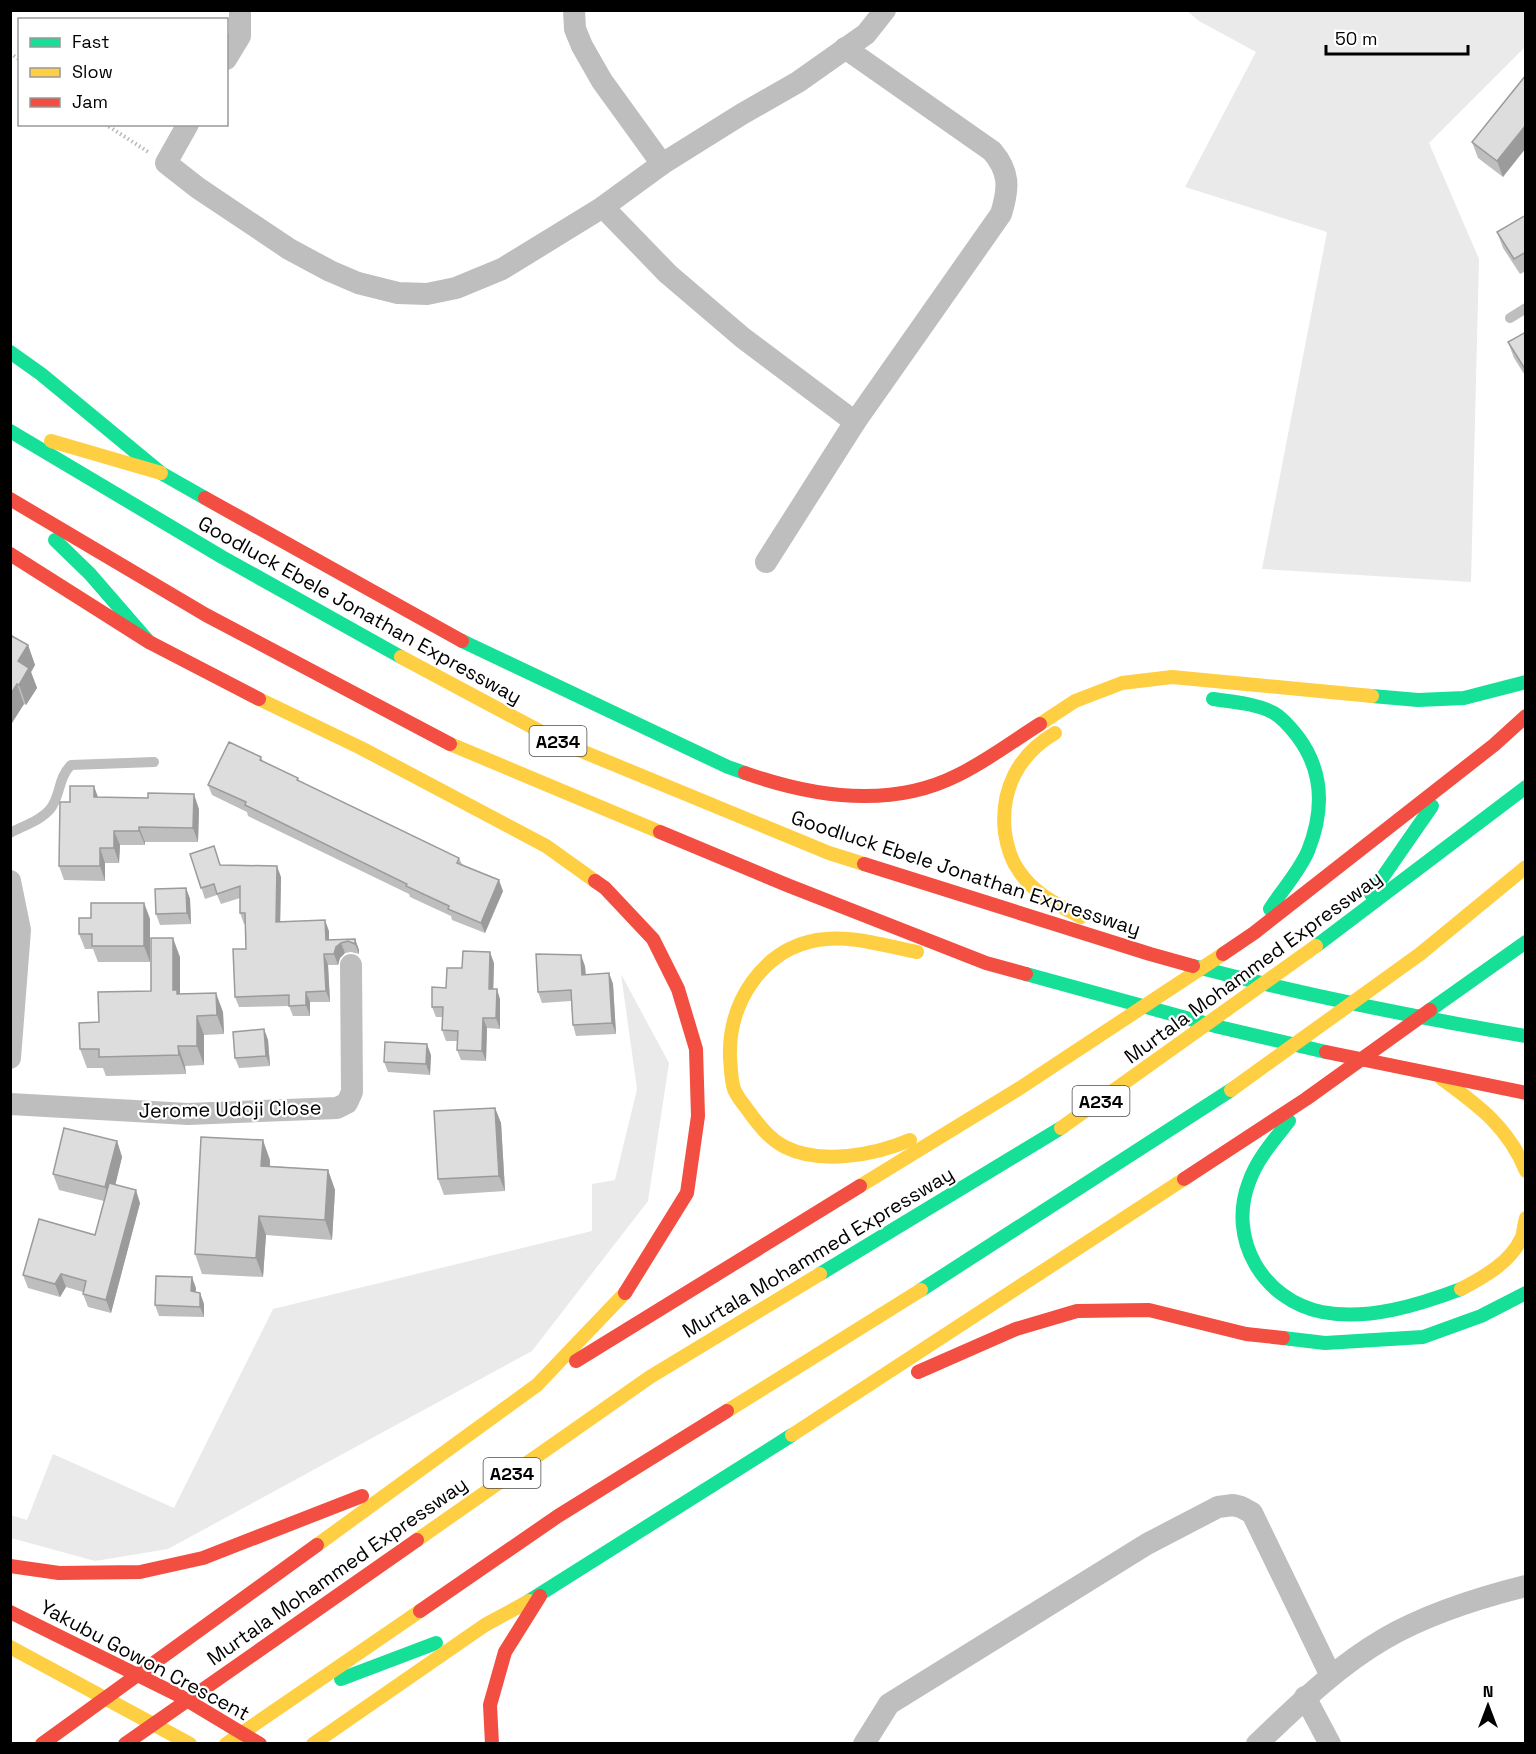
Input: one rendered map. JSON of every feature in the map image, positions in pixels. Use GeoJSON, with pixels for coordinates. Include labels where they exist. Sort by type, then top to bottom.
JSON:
{"type":"FeatureCollection","features":[{"type":"Feature","properties":{"kind":"main road","name":"Goodluck Ebele Jonathan Expressway"},"geometry":{"type":"LineString","coordinates":[[10,352],[41,374],[161,473],[462,641]]}},
{"type":"Feature","properties":{"kind":"main road","name":"Goodluck Ebele Jonathan Expressway"},"geometry":{"type":"LineString","coordinates":[[10,430],[232,562],[415,665],[562,743],[829,853],[1150,954],[1278,988],[1460,1025],[1526,1035]]}},
{"type":"Feature","properties":{"kind":"main road"},"geometry":{"type":"LineString","coordinates":[[10,430],[161,473]]}},
{"type":"Feature","properties":{"kind":"main road"},"geometry":{"type":"LineString","coordinates":[[14,501],[90,574],[149,642]]}},
{"type":"Feature","properties":{"kind":"main road","name":"A234"},"geometry":{"type":"LineString","coordinates":[[14,501],[206,615],[457,748],[787,885],[986,963],[1219,1028],[1344,1057],[1526,1093]]}},
{"type":"Feature","properties":{"kind":"main road"},"geometry":{"type":"LineString","coordinates":[[10,554],[149,642],[361,748],[546,846],[605,888],[653,939],[678,989],[696,1048],[698,1116],[687,1193],[629,1289],[537,1385],[42,1743]]}},
{"type":"Feature","properties":{"kind":"main road"},"geometry":{"type":"LineString","coordinates":[[462,641],[487,666]]}},
{"type":"Feature","properties":{"kind":"main road"},"geometry":{"type":"LineString","coordinates":[[462,641],[728,767],[779,785],[836,795],[881,796],[923,790],[959,775],[1075,701],[1122,683],[1172,677],[1418,700],[1464,698],[1526,682]]}},
{"type":"Feature","properties":{"kind":"main road"},"geometry":{"type":"LineString","coordinates":[[1200,698],[1242,704],[1272,712],[1302,741],[1312,759],[1321,784],[1321,808],[1307,852],[1254,933]]}},
{"type":"Feature","properties":{"kind":"main road"},"geometry":{"type":"LineString","coordinates":[[259,699],[316,712]]}},
{"type":"Feature","properties":{"kind":"main road"},"geometry":{"type":"LineString","coordinates":[[528,709],[562,743]]}},
{"type":"Feature","properties":{"kind":"main road","name":"Murtala Mohammed Expressway"},"geometry":{"type":"LineString","coordinates":[[537,1385],[1020,1088],[1254,933],[1494,745],[1526,716]]}},
{"type":"Feature","properties":{"kind":"main road"},"geometry":{"type":"LineString","coordinates":[[1068,725],[1051,734],[1027,753],[1011,779],[1004,812],[1006,844],[1017,870],[1044,898],[1093,923],[1134,949]]}},
{"type":"Feature","properties":{"kind":"main road"},"geometry":{"type":"LineString","coordinates":[[404,734],[457,748]]}},
{"type":"Feature","properties":{"kind":"main road"},"geometry":{"type":"LineString","coordinates":[[1354,919],[1452,777]]}},
{"type":"Feature","properties":{"kind":"main road","name":"Murtala Mohammed Expressway"},"geometry":{"type":"LineString","coordinates":[[125,1743],[650,1377],[1069,1124],[1354,919],[1526,788]]}},
{"type":"Feature","properties":{"kind":"main road"},"geometry":{"type":"LineString","coordinates":[[226,1743],[568,1510],[965,1263],[1224,1095],[1420,954],[1526,867]]}},
{"type":"Feature","properties":{"kind":"main road"},"geometry":{"type":"LineString","coordinates":[[986,963],[852,939],[815,940],[782,952],[753,978],[735,1012],[729,1052],[735,1091],[756,1124],[789,1149],[828,1156],[860,1156],[879,1153],[903,1143],[1020,1088]]}},
{"type":"Feature","properties":{"kind":"main road"},"geometry":{"type":"LineString","coordinates":[[312,1743],[485,1625],[541,1594],[847,1401],[1306,1099],[1526,942]]}},
{"type":"Feature","properties":{"kind":"main road"},"geometry":{"type":"LineString","coordinates":[[1436,1074],[1503,1128],[1519,1152],[1526,1171]]}},
{"type":"Feature","properties":{"kind":"main road"},"geometry":{"type":"LineString","coordinates":[[1306,1099],[1261,1156],[1248,1183],[1243,1208],[1245,1238],[1252,1262],[1271,1286],[1302,1307],[1337,1314],[1385,1311],[1428,1301],[1468,1286],[1499,1265],[1522,1237],[1526,1218]]}},
{"type":"Feature","properties":{"kind":"main road"},"geometry":{"type":"LineString","coordinates":[[847,1401],[1016,1329],[1077,1311],[1149,1310],[1246,1334],[1325,1343],[1423,1337],[1482,1316],[1526,1293]]}},
{"type":"Feature","properties":{"kind":"main road"},"geometry":{"type":"LineString","coordinates":[[10,1566],[60,1573],[140,1572],[203,1558],[405,1480]]}},
{"type":"Feature","properties":{"kind":"main road"},"geometry":{"type":"LineString","coordinates":[[492,1743],[490,1705],[505,1652],[541,1594]]}},
{"type":"Feature","properties":{"kind":"main road","name":"Yakubu Gowon Crescent"},"geometry":{"type":"LineString","coordinates":[[10,1612],[180,1696],[260,1743]]}},
{"type":"Feature","properties":{"kind":"main road"},"geometry":{"type":"LineString","coordinates":[[294,1697],[485,1625]]}},
{"type":"Feature","properties":{"kind":"main road"},"geometry":{"type":"LineString","coordinates":[[10,1647],[190,1743]]}},
{"type":"Feature","properties":{"kind":"street"},"geometry":{"type":"LineString","coordinates":[[228,56],[240,36],[240,10]]}},
{"type":"Feature","properties":{"kind":"street"},"geometry":{"type":"LineString","coordinates":[[574,10],[575,29],[582,46],[602,81],[662,164]]}},
{"type":"Feature","properties":{"kind":"street"},"geometry":{"type":"LineString","coordinates":[[187,126],[165,163],[198,188],[289,249],[330,271],[358,283],[399,292],[427,294],[456,288],[502,269],[603,207],[662,164],[798,82],[866,34],[885,10]]}},
{"type":"Feature","properties":{"kind":"street"},"geometry":{"type":"LineString","coordinates":[[766,562],[855,422],[1001,214],[1007,195],[1003,164],[992,151],[845,48]]}},
{"type":"Feature","properties":{"kind":"street"},"geometry":{"type":"LineString","coordinates":[[603,207],[668,274],[743,338],[855,422]]}},
{"type":"Feature","properties":{"kind":"street"},"geometry":{"type":"LineString","coordinates":[[10,881],[20,930],[10,1058]]}},
{"type":"Feature","properties":{"kind":"street","name":"Jerome Udoji Close"},"geometry":{"type":"LineString","coordinates":[[10,1104],[188,1114],[337,1108],[347,1103],[352,1092],[351,966]]}},
{"type":"Feature","properties":{"kind":"street"},"geometry":{"type":"LineString","coordinates":[[864,1743],[889,1704],[1147,1544],[1218,1507],[1233,1505],[1252,1513],[1331,1676]]}},
{"type":"Feature","properties":{"kind":"street"},"geometry":{"type":"LineString","coordinates":[[1257,1743],[1305,1697],[1384,1639],[1442,1612],[1526,1586]]}},
{"type":"Feature","properties":{"kind":"street"},"geometry":{"type":"LineString","coordinates":[[1305,1697],[1330,1743]]}},
{"type":"Feature","properties":{"kind":"lane"},"geometry":{"type":"LineString","coordinates":[[1510,318],[1526,308]]}},
{"type":"Feature","properties":{"kind":"lane"},"geometry":{"type":"LineString","coordinates":[[10,833],[43,816],[52,807],[63,773],[71,765],[154,762]]}},
{"type":"Feature","properties":{"kind":"path"},"geometry":{"type":"LineString","coordinates":[[108,126],[165,163]]}},
{"type":"Feature","properties":{"kind":"shaded area"},"geometry":{"type":"Polygon","coordinates":[[[1187,11],[1525,11],[1525,47],[1429,143],[1479,259],[1471,582],[1262,569],[1327,232],[1185,187],[1256,52],[1199,21],[1187,11]]]}},
{"type":"Feature","properties":{"kind":"shaded area"},"geometry":{"type":"Polygon","coordinates":[[[621,974],[669,1063],[648,1201],[532,1351],[168,1549],[95,1561],[11,1538],[10,1515],[27,1520],[53,1454],[174,1508],[273,1309],[592,1231],[592,1184],[615,1180],[637,1089],[621,974]]]}},
{"type":"Feature","properties":{"kind":"building"},"geometry":{"type":"Polygon","coordinates":[[[1526,75],[1526,125],[1497,161],[1472,142],[1526,75]]]}},
{"type":"Feature","properties":{"kind":"building"},"geometry":{"type":"Polygon","coordinates":[[[1526,215],[1526,252],[1514,259],[1497,232],[1526,215]]]}},
{"type":"Feature","properties":{"kind":"building"},"geometry":{"type":"Polygon","coordinates":[[[1526,332],[1526,368],[1525,369],[1508,342],[1526,332]]]}},
{"type":"Feature","properties":{"kind":"building"},"geometry":{"type":"Polygon","coordinates":[[[10,635],[28,645],[18,661],[29,668],[10,695],[10,635]]]}},
{"type":"Feature","properties":{"kind":"building"},"geometry":{"type":"Polygon","coordinates":[[[229,742],[261,757],[260,760],[298,778],[297,780],[459,858],[457,863],[499,880],[481,923],[448,909],[449,906],[406,886],[407,884],[208,785],[229,742]]]}},
{"type":"Feature","properties":{"kind":"building"},"geometry":{"type":"Polygon","coordinates":[[[70,786],[94,786],[94,797],[148,798],[148,793],[194,794],[193,828],[139,827],[139,831],[114,831],[114,848],[100,848],[100,866],[59,866],[60,802],[70,802],[70,786]]]}},
{"type":"Feature","properties":{"kind":"building"},"geometry":{"type":"Polygon","coordinates":[[[214,846],[220,865],[277,866],[276,922],[325,920],[326,940],[355,939],[355,944],[348,941],[341,943],[336,947],[334,954],[324,954],[326,991],[306,992],[306,1005],[289,1006],[289,995],[235,997],[233,949],[246,949],[245,913],[240,913],[240,886],[217,894],[214,884],[201,888],[190,854],[214,846]]]}},
{"type":"Feature","properties":{"kind":"building"},"geometry":{"type":"Polygon","coordinates":[[[186,888],[187,913],[156,914],[155,889],[186,888]]]}},
{"type":"Feature","properties":{"kind":"building"},"geometry":{"type":"Polygon","coordinates":[[[91,903],[144,903],[144,946],[92,946],[92,934],[79,934],[79,918],[91,918],[91,903]]]}},
{"type":"Feature","properties":{"kind":"building"},"geometry":{"type":"Polygon","coordinates":[[[151,938],[173,938],[173,990],[177,990],[177,994],[216,993],[217,1015],[197,1016],[197,1046],[178,1046],[179,1055],[99,1057],[99,1049],[80,1049],[79,1023],[99,1022],[98,992],[151,991],[151,938]]]}},
{"type":"Feature","properties":{"kind":"building"},"geometry":{"type":"Polygon","coordinates":[[[463,951],[490,952],[489,989],[497,989],[496,1018],[483,1018],[482,1051],[457,1050],[458,1031],[442,1030],[443,1007],[432,1007],[432,987],[446,988],[447,968],[462,968],[463,951]]]}},
{"type":"Feature","properties":{"kind":"building"},"geometry":{"type":"Polygon","coordinates":[[[536,954],[581,955],[582,975],[609,973],[612,1023],[573,1025],[571,990],[538,992],[536,954]]]}},
{"type":"Feature","properties":{"kind":"building"},"geometry":{"type":"Polygon","coordinates":[[[264,1029],[266,1056],[235,1058],[233,1032],[264,1029]]]}},
{"type":"Feature","properties":{"kind":"building"},"geometry":{"type":"Polygon","coordinates":[[[385,1042],[427,1044],[426,1064],[384,1062],[385,1042]]]}},
{"type":"Feature","properties":{"kind":"building"},"geometry":{"type":"Polygon","coordinates":[[[495,1108],[499,1176],[438,1179],[434,1111],[495,1108]]]}},
{"type":"Feature","properties":{"kind":"building"},"geometry":{"type":"Polygon","coordinates":[[[64,1128],[117,1141],[105,1187],[53,1174],[64,1128]]]}},
{"type":"Feature","properties":{"kind":"building"},"geometry":{"type":"Polygon","coordinates":[[[201,1137],[263,1140],[261,1166],[328,1170],[325,1220],[259,1216],[256,1258],[195,1254],[201,1137]]]}},
{"type":"Feature","properties":{"kind":"building"},"geometry":{"type":"Polygon","coordinates":[[[109,1183],[136,1190],[106,1300],[83,1294],[86,1281],[61,1274],[55,1284],[23,1275],[39,1219],[95,1235],[109,1183]]]}},
{"type":"Feature","properties":{"kind":"building"},"geometry":{"type":"Polygon","coordinates":[[[156,1276],[192,1277],[191,1291],[200,1293],[200,1307],[155,1305],[156,1276]]]}},
{"type":"Feature","properties":{"kind":"traffic: fast"},"geometry":{"type":"LineString","coordinates":[[10,352],[41,374],[161,473],[205,498]]}},
{"type":"Feature","properties":{"kind":"traffic: fast"},"geometry":{"type":"LineString","coordinates":[[10,431],[222,557],[401,657]]}},
{"type":"Feature","properties":{"kind":"traffic: fast"},"geometry":{"type":"LineString","coordinates":[[55,540],[90,574],[149,642]]}},
{"type":"Feature","properties":{"kind":"traffic: fast"},"geometry":{"type":"LineString","coordinates":[[462,641],[745,773]]}},
{"type":"Feature","properties":{"kind":"traffic: fast"},"geometry":{"type":"LineString","coordinates":[[1372,696],[1418,700],[1464,698],[1526,682]]}},
{"type":"Feature","properties":{"kind":"traffic: fast"},"geometry":{"type":"LineString","coordinates":[[1213,699],[1258,707],[1279,717],[1307,750],[1317,778],[1319,807],[1308,851],[1270,909]]}},
{"type":"Feature","properties":{"kind":"traffic: fast"},"geometry":{"type":"LineString","coordinates":[[1316,946],[1526,787]]}},
{"type":"Feature","properties":{"kind":"traffic: fast"},"geometry":{"type":"LineString","coordinates":[[1371,894],[1432,806]]}},
{"type":"Feature","properties":{"kind":"traffic: fast"},"geometry":{"type":"LineString","coordinates":[[1430,1010],[1526,942]]}},
{"type":"Feature","properties":{"kind":"traffic: fast"},"geometry":{"type":"LineString","coordinates":[[1193,966],[1359,1005],[1526,1036]]}},
{"type":"Feature","properties":{"kind":"traffic: fast"},"geometry":{"type":"LineString","coordinates":[[1026,974],[1219,1027],[1326,1052]]}},
{"type":"Feature","properties":{"kind":"traffic: fast"},"geometry":{"type":"LineString","coordinates":[[921,1290],[1231,1090]]}},
{"type":"Feature","properties":{"kind":"traffic: fast"},"geometry":{"type":"LineString","coordinates":[[1289,1121],[1257,1165],[1243,1203],[1243,1225],[1247,1245],[1255,1264],[1267,1281],[1283,1295],[1301,1305],[1322,1312],[1339,1314],[1393,1310],[1461,1289]]}},
{"type":"Feature","properties":{"kind":"traffic: fast"},"geometry":{"type":"LineString","coordinates":[[820,1274],[1061,1128]]}},
{"type":"Feature","properties":{"kind":"traffic: fast"},"geometry":{"type":"LineString","coordinates":[[1283,1338],[1325,1343],[1423,1337],[1481,1316],[1526,1293]]}},
{"type":"Feature","properties":{"kind":"traffic: fast"},"geometry":{"type":"LineString","coordinates":[[529,1601],[792,1435]]}},
{"type":"Feature","properties":{"kind":"traffic: fast"},"geometry":{"type":"LineString","coordinates":[[341,1679],[436,1643]]}},
{"type":"Feature","properties":{"kind":"traffic: slow"},"geometry":{"type":"LineString","coordinates":[[51,441],[161,473]]}},
{"type":"Feature","properties":{"kind":"traffic: slow"},"geometry":{"type":"LineString","coordinates":[[401,657],[562,743],[829,853],[864,864]]}},
{"type":"Feature","properties":{"kind":"traffic: slow"},"geometry":{"type":"LineString","coordinates":[[1040,724],[1075,701],[1122,683],[1172,677],[1372,696]]}},
{"type":"Feature","properties":{"kind":"traffic: slow"},"geometry":{"type":"LineString","coordinates":[[259,699],[361,748],[546,846],[595,881]]}},
{"type":"Feature","properties":{"kind":"traffic: slow"},"geometry":{"type":"LineString","coordinates":[[1055,733],[1031,752],[1014,775],[1005,802],[1005,833],[1016,867],[1031,886],[1081,917]]}},
{"type":"Feature","properties":{"kind":"traffic: slow"},"geometry":{"type":"LineString","coordinates":[[450,744],[660,832]]}},
{"type":"Feature","properties":{"kind":"traffic: slow"},"geometry":{"type":"LineString","coordinates":[[1231,1090],[1420,954],[1526,867]]}},
{"type":"Feature","properties":{"kind":"traffic: slow"},"geometry":{"type":"LineString","coordinates":[[910,1140],[865,1154],[831,1157],[815,1156],[785,1147],[764,1130],[738,1097],[733,1085],[730,1058],[735,1018],[742,999],[752,982],[780,955],[797,946],[817,940],[842,938],[917,952]]}},
{"type":"Feature","properties":{"kind":"traffic: slow"},"geometry":{"type":"LineString","coordinates":[[1061,1128],[1316,946]]}},
{"type":"Feature","properties":{"kind":"traffic: slow"},"geometry":{"type":"LineString","coordinates":[[860,1186],[1020,1088],[1223,954]]}},
{"type":"Feature","properties":{"kind":"traffic: slow"},"geometry":{"type":"LineString","coordinates":[[1442,1079],[1491,1119],[1510,1142],[1526,1171]]}},
{"type":"Feature","properties":{"kind":"traffic: slow"},"geometry":{"type":"LineString","coordinates":[[792,1435],[1184,1179]]}},
{"type":"Feature","properties":{"kind":"traffic: slow"},"geometry":{"type":"LineString","coordinates":[[1461,1289],[1488,1274],[1511,1254],[1522,1237],[1526,1218]]}},
{"type":"Feature","properties":{"kind":"traffic: slow"},"geometry":{"type":"LineString","coordinates":[[417,1540],[650,1377],[820,1274]]}},
{"type":"Feature","properties":{"kind":"traffic: slow"},"geometry":{"type":"LineString","coordinates":[[727,1411],[921,1290]]}},
{"type":"Feature","properties":{"kind":"traffic: slow"},"geometry":{"type":"LineString","coordinates":[[317,1545],[537,1385],[625,1293]]}},
{"type":"Feature","properties":{"kind":"traffic: slow"},"geometry":{"type":"LineString","coordinates":[[313,1744],[485,1625],[529,1601]]}},
{"type":"Feature","properties":{"kind":"traffic: slow"},"geometry":{"type":"LineString","coordinates":[[226,1744],[420,1611]]}},
{"type":"Feature","properties":{"kind":"traffic: slow"},"geometry":{"type":"LineString","coordinates":[[10,1647],[190,1744]]}},
{"type":"Feature","properties":{"kind":"traffic: jam"},"geometry":{"type":"LineString","coordinates":[[205,498],[462,641]]}},
{"type":"Feature","properties":{"kind":"traffic: jam"},"geometry":{"type":"LineString","coordinates":[[10,499],[206,615],[450,744]]}},
{"type":"Feature","properties":{"kind":"traffic: jam"},"geometry":{"type":"LineString","coordinates":[[10,554],[149,642],[259,699]]}},
{"type":"Feature","properties":{"kind":"traffic: jam"},"geometry":{"type":"LineString","coordinates":[[1223,954],[1254,933],[1494,745],[1526,716]]}},
{"type":"Feature","properties":{"kind":"traffic: jam"},"geometry":{"type":"LineString","coordinates":[[745,773],[825,793],[879,796],[906,792],[932,786],[958,775],[1040,724]]}},
{"type":"Feature","properties":{"kind":"traffic: jam"},"geometry":{"type":"LineString","coordinates":[[660,832],[787,885],[986,963],[1026,974]]}},
{"type":"Feature","properties":{"kind":"traffic: jam"},"geometry":{"type":"LineString","coordinates":[[864,864],[1193,966]]}},
{"type":"Feature","properties":{"kind":"traffic: jam"},"geometry":{"type":"LineString","coordinates":[[595,881],[605,888],[653,939],[678,989],[696,1049],[698,1116],[687,1193],[625,1293]]}},
{"type":"Feature","properties":{"kind":"traffic: jam"},"geometry":{"type":"LineString","coordinates":[[1184,1179],[1306,1099],[1430,1010]]}},
{"type":"Feature","properties":{"kind":"traffic: jam"},"geometry":{"type":"LineString","coordinates":[[1326,1052],[1526,1093]]}},
{"type":"Feature","properties":{"kind":"traffic: jam"},"geometry":{"type":"LineString","coordinates":[[576,1361],[860,1186]]}},
{"type":"Feature","properties":{"kind":"traffic: jam"},"geometry":{"type":"LineString","coordinates":[[918,1372],[1016,1329],[1077,1311],[1149,1310],[1246,1334],[1283,1338]]}},
{"type":"Feature","properties":{"kind":"traffic: jam"},"geometry":{"type":"LineString","coordinates":[[420,1611],[558,1516],[727,1411]]}},
{"type":"Feature","properties":{"kind":"traffic: jam"},"geometry":{"type":"LineString","coordinates":[[10,1566],[59,1573],[140,1572],[203,1558],[362,1496]]}},
{"type":"Feature","properties":{"kind":"traffic: jam"},"geometry":{"type":"LineString","coordinates":[[125,1744],[417,1540]]}},
{"type":"Feature","properties":{"kind":"traffic: jam"},"geometry":{"type":"LineString","coordinates":[[42,1744],[317,1545]]}},
{"type":"Feature","properties":{"kind":"traffic: jam"},"geometry":{"type":"LineString","coordinates":[[492,1744],[490,1705],[505,1652],[540,1596]]}},
{"type":"Feature","properties":{"kind":"traffic: jam"},"geometry":{"type":"LineString","coordinates":[[10,1612],[180,1696],[260,1744]]}}]}
